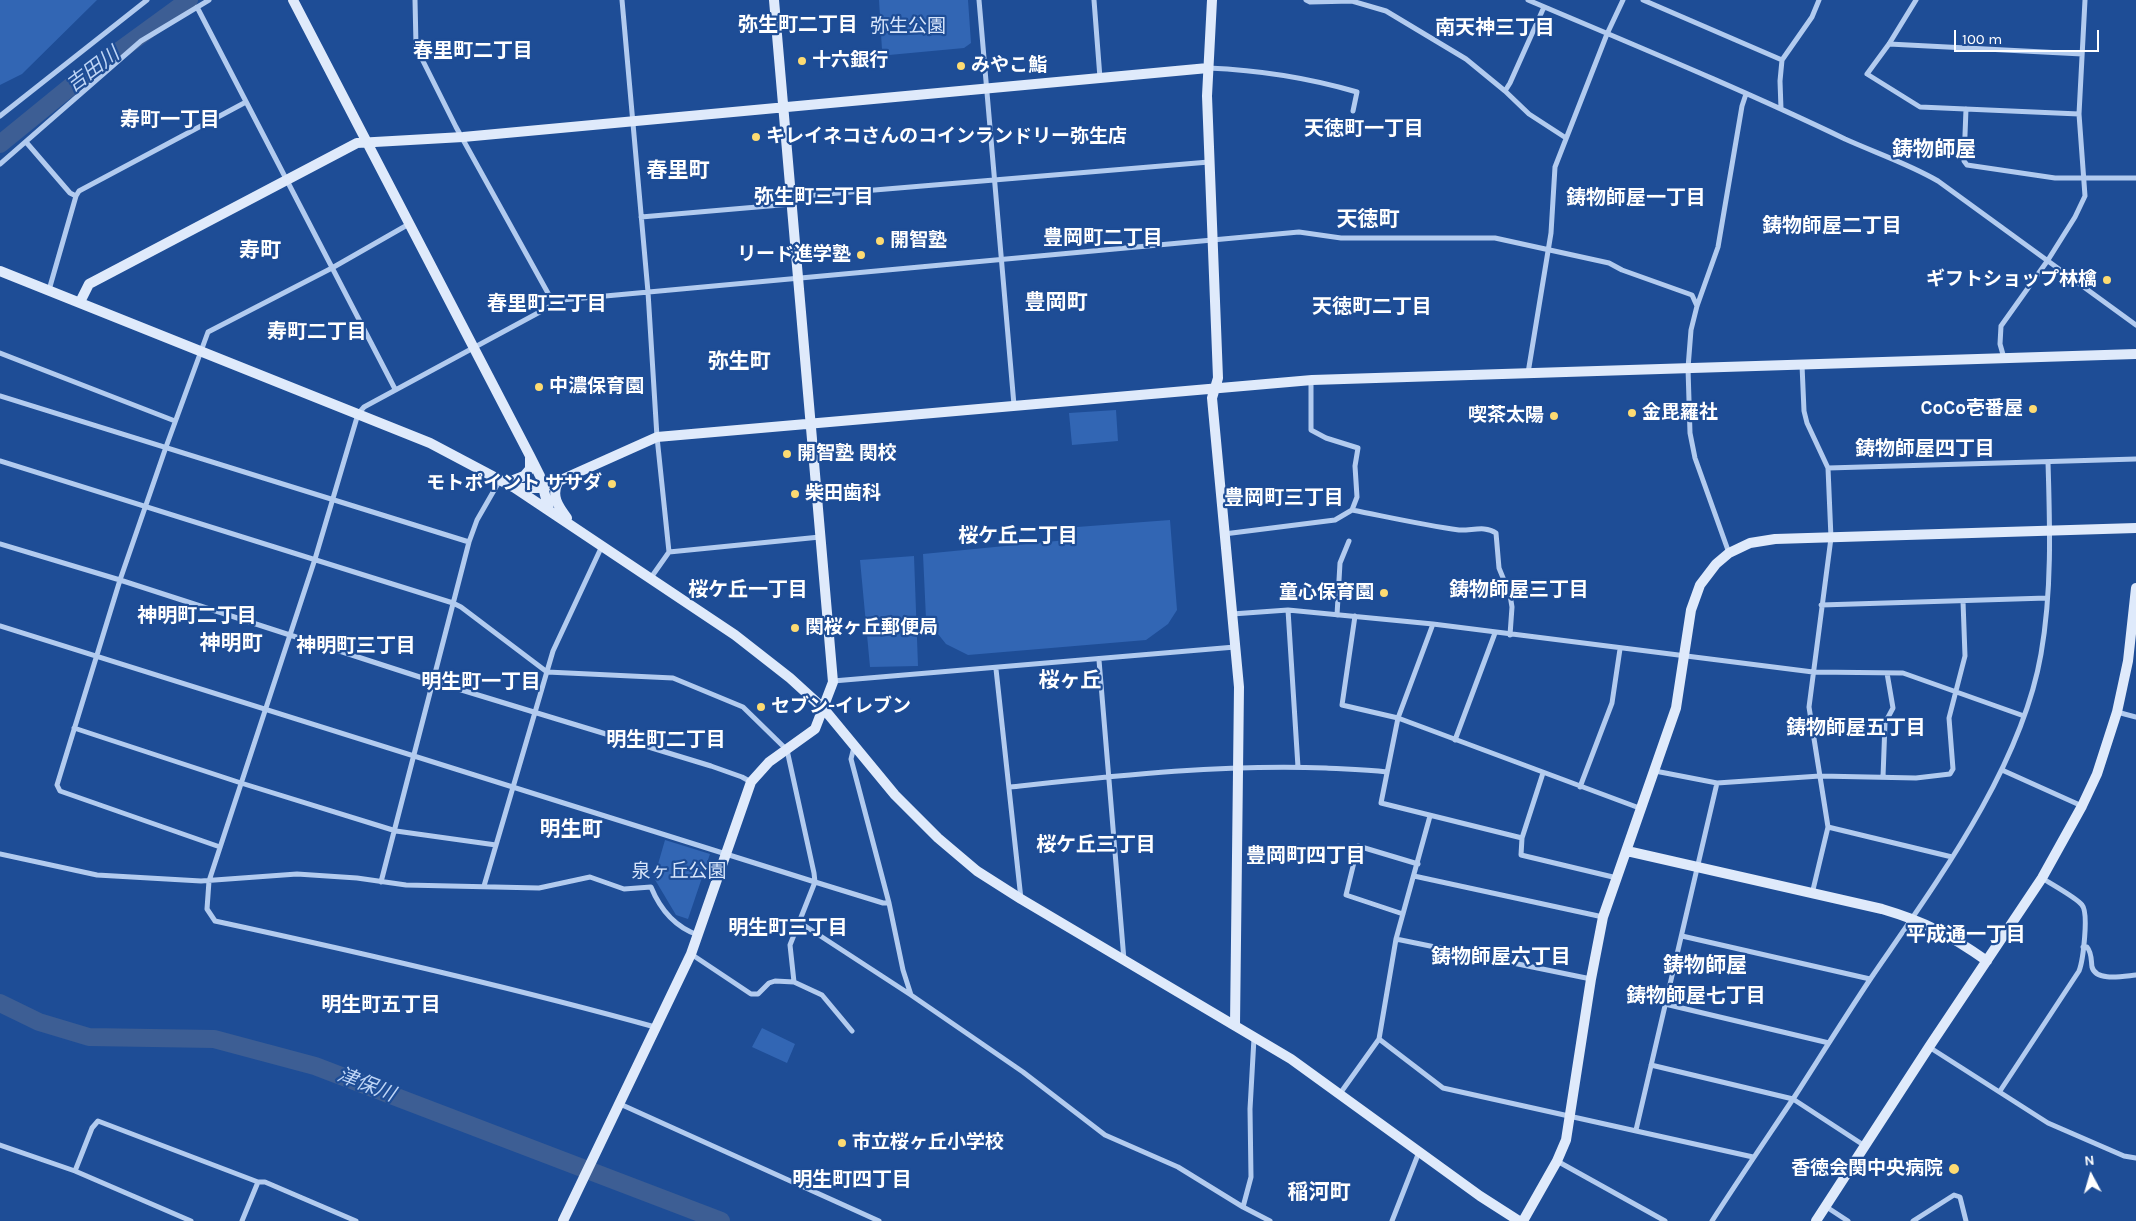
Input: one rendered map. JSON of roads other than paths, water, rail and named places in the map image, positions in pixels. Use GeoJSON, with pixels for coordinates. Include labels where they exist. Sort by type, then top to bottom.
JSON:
{"type":"FeatureCollection","features":[{"type":"Feature","properties":{"kind":"street"},"geometry":{"type":"LineString","coordinates":[[0,116],[147,0]]}},
{"type":"Feature","properties":{"kind":"street"},"geometry":{"type":"LineString","coordinates":[[0,164],[141,41],[209,0]]}},
{"type":"Feature","properties":{"kind":"street"},"geometry":{"type":"LineString","coordinates":[[293,0],[530,456],[540,476],[549,510]]}},
{"type":"Feature","properties":{"kind":"street"},"geometry":{"type":"LineString","coordinates":[[415,0],[416,45],[420,55],[554,304]]}},
{"type":"Feature","properties":{"kind":"street"},"geometry":{"type":"LineString","coordinates":[[622,0],[648,292],[657,437],[669,552],[650,579]]}},
{"type":"Feature","properties":{"kind":"street"},"geometry":{"type":"LineString","coordinates":[[564,1221],[691,954],[751,782],[769,762],[815,729],[833,682],[774,0]]}},
{"type":"Feature","properties":{"kind":"street"},"geometry":{"type":"LineString","coordinates":[[979,0],[1014,406]]}},
{"type":"Feature","properties":{"kind":"street"},"geometry":{"type":"LineString","coordinates":[[1094,0],[1100,78]]}},
{"type":"Feature","properties":{"kind":"street"},"geometry":{"type":"LineString","coordinates":[[1212,0],[1208,68],[1209,162],[1218,378],[1212,398],[1239,687],[1235,1025]]}},
{"type":"Feature","properties":{"kind":"street"},"geometry":{"type":"LineString","coordinates":[[1306,0],[1310,2],[1352,1],[1386,11],[1466,59],[1505,91],[1529,114],[1566,138]]}},
{"type":"Feature","properties":{"kind":"street"},"geometry":{"type":"LineString","coordinates":[[1528,0],[1781,108],[1850,141],[1922,172],[1938,181],[2136,325]]}},
{"type":"Feature","properties":{"kind":"street"},"geometry":{"type":"LineString","coordinates":[[1528,373],[1551,233],[1555,167],[1607,34],[1623,0]]}},
{"type":"Feature","properties":{"kind":"street"},"geometry":{"type":"LineString","coordinates":[[1643,0],[1782,60]]}},
{"type":"Feature","properties":{"kind":"street"},"geometry":{"type":"LineString","coordinates":[[1781,108],[1780,81],[1782,60],[1812,17],[1819,0]]}},
{"type":"Feature","properties":{"kind":"street"},"geometry":{"type":"LineString","coordinates":[[1916,0],[1889,44],[1867,74],[1920,106],[2079,114]]}},
{"type":"Feature","properties":{"kind":"street"},"geometry":{"type":"LineString","coordinates":[[2004,359],[2000,344],[2001,326],[2048,260],[2075,217],[2085,196],[2079,114],[2085,0]]}},
{"type":"Feature","properties":{"kind":"street"},"geometry":{"type":"LineString","coordinates":[[196,7],[395,389]]}},
{"type":"Feature","properties":{"kind":"street"},"geometry":{"type":"LineString","coordinates":[[1505,91],[1544,7]]}},
{"type":"Feature","properties":{"kind":"street"},"geometry":{"type":"LineString","coordinates":[[1889,44],[2082,54]]}},
{"type":"Feature","properties":{"kind":"street"},"geometry":{"type":"LineString","coordinates":[[80,302],[89,284],[357,143],[463,137],[782,109],[1208,68],[1230,69],[1323,82],[1357,92],[1353,110]]}},
{"type":"Feature","properties":{"kind":"street"},"geometry":{"type":"LineString","coordinates":[[1729,553],[1695,458],[1690,433],[1688,368],[1691,330],[1697,306],[1718,247],[1742,106],[1746,94]]}},
{"type":"Feature","properties":{"kind":"street"},"geometry":{"type":"LineString","coordinates":[[48,290],[79,191],[246,102]]}},
{"type":"Feature","properties":{"kind":"street"},"geometry":{"type":"LineString","coordinates":[[1966,109],[1964,161],[1967,165],[2055,178],[2136,178]]}},
{"type":"Feature","properties":{"kind":"street"},"geometry":{"type":"LineString","coordinates":[[26,142],[70,193],[76,196]]}},
{"type":"Feature","properties":{"kind":"street"},"geometry":{"type":"LineString","coordinates":[[641,217],[994,180],[1209,162]]}},
{"type":"Feature","properties":{"kind":"street"},"geometry":{"type":"LineString","coordinates":[[220,847],[60,791],[57,785],[96,655],[144,506],[208,332],[332,268],[409,224]]}},
{"type":"Feature","properties":{"kind":"street"},"geometry":{"type":"LineString","coordinates":[[655,1027],[416,965],[216,921],[207,908],[209,881],[290,636],[358,414],[364,407],[562,300],[1299,232],[1341,238],[1494,238],[1609,263],[1692,295],[1697,306]]}},
{"type":"Feature","properties":{"kind":"street"},"geometry":{"type":"LineString","coordinates":[[0,271],[430,443],[507,484],[549,510],[735,635],[790,678],[824,709],[895,795],[938,838],[977,871],[1291,1059],[1480,1196],[1521,1221],[1557,1161],[1566,1140],[1591,979],[1603,917],[1676,708],[1691,610],[1700,585],[1716,564],[1729,553],[1750,543],[1767,540],[2136,528]]}},
{"type":"Feature","properties":{"kind":"street"},"geometry":{"type":"LineString","coordinates":[[0,353],[175,421]]}},
{"type":"Feature","properties":{"kind":"street"},"geometry":{"type":"LineString","coordinates":[[507,484],[543,488],[657,437],[1312,380],[2136,354]]}},
{"type":"Feature","properties":{"kind":"street"},"geometry":{"type":"LineString","coordinates":[[1802,365],[1806,423],[1828,468],[1831,538],[1812,672],[1809,708],[1828,827],[1812,894]]}},
{"type":"Feature","properties":{"kind":"street"},"geometry":{"type":"LineString","coordinates":[[1224,534],[1335,520],[1352,510],[1357,497],[1355,466],[1358,448],[1326,438],[1311,430],[1312,380]]}},
{"type":"Feature","properties":{"kind":"street"},"geometry":{"type":"LineString","coordinates":[[0,396],[469,542]]}},
{"type":"Feature","properties":{"kind":"street"},"geometry":{"type":"LineString","coordinates":[[381,882],[396,831],[413,756],[469,542],[477,520],[507,484],[524,476],[530,469],[530,456]]}},
{"type":"Feature","properties":{"kind":"street"},"geometry":{"type":"LineString","coordinates":[[1828,468],[2136,459]]}},
{"type":"Feature","properties":{"kind":"street"},"geometry":{"type":"LineString","coordinates":[[0,461],[452,603],[461,607],[547,672],[673,678],[743,707],[787,750],[814,882],[790,945],[794,982]]}},
{"type":"Feature","properties":{"kind":"street"},"geometry":{"type":"LineString","coordinates":[[1712,1221],[1870,979],[1913,918],[1952,857],[2002,770],[2024,716],[2041,655],[2047,598],[2050,530],[2048,462]]}},
{"type":"Feature","properties":{"kind":"street"},"geometry":{"type":"LineString","coordinates":[[540,476],[545,480],[558,482]]}},
{"type":"Feature","properties":{"kind":"street"},"geometry":{"type":"LineString","coordinates":[[558,482],[554,490],[555,500],[573,526]]}},
{"type":"Feature","properties":{"kind":"street"},"geometry":{"type":"LineString","coordinates":[[1352,510],[1406,522],[1462,530],[1490,529],[1496,533],[1499,568],[1510,595],[1512,607],[1510,635]]}},
{"type":"Feature","properties":{"kind":"street"},"geometry":{"type":"LineString","coordinates":[[669,552],[820,537]]}},
{"type":"Feature","properties":{"kind":"street"},"geometry":{"type":"LineString","coordinates":[[1337,615],[1340,563],[1349,541]]}},
{"type":"Feature","properties":{"kind":"street"},"geometry":{"type":"LineString","coordinates":[[0,544],[120,580],[432,681],[712,766],[751,782]]}},
{"type":"Feature","properties":{"kind":"street"},"geometry":{"type":"LineString","coordinates":[[484,886],[553,651],[602,546]]}},
{"type":"Feature","properties":{"kind":"street"},"geometry":{"type":"LineString","coordinates":[[1816,1221],[2042,878],[2082,806],[2097,774],[2117,712],[2128,661],[2136,588]]}},
{"type":"Feature","properties":{"kind":"street"},"geometry":{"type":"LineString","coordinates":[[1821,605],[2047,598]]}},
{"type":"Feature","properties":{"kind":"street"},"geometry":{"type":"LineString","coordinates":[[1655,770],[1717,783],[1820,776],[1916,778],[1950,774],[1953,768],[1949,718],[1965,656],[1963,601]]}},
{"type":"Feature","properties":{"kind":"street"},"geometry":{"type":"LineString","coordinates":[[1232,614],[1288,610],[1433,624],[1812,672],[1903,673],[2024,716]]}},
{"type":"Feature","properties":{"kind":"street"},"geometry":{"type":"LineString","coordinates":[[1288,610],[1298,767]]}},
{"type":"Feature","properties":{"kind":"street"},"geometry":{"type":"LineString","coordinates":[[1355,616],[1342,705],[1398,718],[1580,788],[1642,809]]}},
{"type":"Feature","properties":{"kind":"street"},"geometry":{"type":"LineString","coordinates":[[1433,624],[1398,718],[1381,803],[1522,838]]}},
{"type":"Feature","properties":{"kind":"street"},"geometry":{"type":"LineString","coordinates":[[0,626],[814,882],[883,903],[889,903]]}},
{"type":"Feature","properties":{"kind":"street"},"geometry":{"type":"LineString","coordinates":[[1455,740],[1495,632]]}},
{"type":"Feature","properties":{"kind":"street"},"geometry":{"type":"LineString","coordinates":[[833,682],[1236,647]]}},
{"type":"Feature","properties":{"kind":"street"},"geometry":{"type":"LineString","coordinates":[[1580,788],[1612,703],[1620,649]]}},
{"type":"Feature","properties":{"kind":"street"},"geometry":{"type":"LineString","coordinates":[[1099,660],[1124,960]]}},
{"type":"Feature","properties":{"kind":"street"},"geometry":{"type":"LineString","coordinates":[[996,669],[1021,899]]}},
{"type":"Feature","properties":{"kind":"street"},"geometry":{"type":"LineString","coordinates":[[1883,777],[1885,723],[1893,708],[1887,673]]}},
{"type":"Feature","properties":{"kind":"street"},"geometry":{"type":"LineString","coordinates":[[2117,712],[2136,717]]}},
{"type":"Feature","properties":{"kind":"street"},"geometry":{"type":"LineString","coordinates":[[74,728],[241,783],[396,831],[496,845]]}},
{"type":"Feature","properties":{"kind":"street"},"geometry":{"type":"LineString","coordinates":[[854,747],[851,759],[889,903],[903,970],[911,995]]}},
{"type":"Feature","properties":{"kind":"street"},"geometry":{"type":"LineString","coordinates":[[1010,787],[1109,777],[1237,768],[1298,767],[1387,772]]}},
{"type":"Feature","properties":{"kind":"street"},"geometry":{"type":"LineString","coordinates":[[2002,770],[2082,806]]}},
{"type":"Feature","properties":{"kind":"street"},"geometry":{"type":"LineString","coordinates":[[1543,773],[1522,838],[1521,855],[1617,878]]}},
{"type":"Feature","properties":{"kind":"street"},"geometry":{"type":"LineString","coordinates":[[1636,1130],[1717,783]]}},
{"type":"Feature","properties":{"kind":"street"},"geometry":{"type":"LineString","coordinates":[[1339,1095],[1378,1038],[1396,939],[1430,816]]}},
{"type":"Feature","properties":{"kind":"street"},"geometry":{"type":"LineString","coordinates":[[1828,827],[1952,857]]}},
{"type":"Feature","properties":{"kind":"street"},"geometry":{"type":"LineString","coordinates":[[1403,914],[1346,895],[1358,846],[1418,864]]}},
{"type":"Feature","properties":{"kind":"street"},"geometry":{"type":"LineString","coordinates":[[1627,851],[1913,918],[1939,930],[1987,962]]}},
{"type":"Feature","properties":{"kind":"street"},"geometry":{"type":"LineString","coordinates":[[0,854],[97,875],[209,881],[298,874],[357,878],[406,885],[539,888],[590,877],[624,889],[651,887],[659,905],[684,930],[699,935]]}},
{"type":"Feature","properties":{"kind":"street"},"geometry":{"type":"LineString","coordinates":[[1414,876],[1603,917]]}},
{"type":"Feature","properties":{"kind":"street"},"geometry":{"type":"LineString","coordinates":[[2000,1091],[2079,972],[2082,962],[2085,912],[2082,905],[2042,878]]}},
{"type":"Feature","properties":{"kind":"street"},"geometry":{"type":"LineString","coordinates":[[799,922],[911,995],[1022,1072],[1105,1135],[1178,1167],[1243,1207],[1270,1221]]}},
{"type":"Feature","properties":{"kind":"street"},"geometry":{"type":"LineString","coordinates":[[1682,936],[1870,979]]}},
{"type":"Feature","properties":{"kind":"street"},"geometry":{"type":"LineString","coordinates":[[1396,939],[1591,979]]}},
{"type":"Feature","properties":{"kind":"street"},"geometry":{"type":"LineString","coordinates":[[2083,947],[2088,947],[2090,950],[2092,969],[2096,974],[2102,976],[2136,975]]}},
{"type":"Feature","properties":{"kind":"street"},"geometry":{"type":"LineString","coordinates":[[691,954],[751,994],[758,994],[769,983],[775,981],[794,982],[822,995],[852,1031]]}},
{"type":"Feature","properties":{"kind":"street"},"geometry":{"type":"LineString","coordinates":[[1665,1004],[1829,1043]]}},
{"type":"Feature","properties":{"kind":"street"},"geometry":{"type":"LineString","coordinates":[[1243,1207],[1251,1177],[1250,1109],[1254,1038]]}},
{"type":"Feature","properties":{"kind":"street"},"geometry":{"type":"LineString","coordinates":[[1378,1038],[1443,1088],[1753,1157]]}},
{"type":"Feature","properties":{"kind":"street"},"geometry":{"type":"LineString","coordinates":[[1929,1047],[2048,1123],[2124,1156],[2136,1158]]}},
{"type":"Feature","properties":{"kind":"street"},"geometry":{"type":"LineString","coordinates":[[1651,1065],[1793,1099],[1865,1146]]}},
{"type":"Feature","properties":{"kind":"street"},"geometry":{"type":"LineString","coordinates":[[617,1108],[879,1221]]}},
{"type":"Feature","properties":{"kind":"street"},"geometry":{"type":"LineString","coordinates":[[74,1171],[92,1128],[98,1121],[258,1182],[264,1182],[356,1221]]}},
{"type":"Feature","properties":{"kind":"street"},"geometry":{"type":"LineString","coordinates":[[0,1145],[74,1171],[191,1221]]}},
{"type":"Feature","properties":{"kind":"street"},"geometry":{"type":"LineString","coordinates":[[1392,1221],[1419,1152]]}},
{"type":"Feature","properties":{"kind":"street"},"geometry":{"type":"LineString","coordinates":[[1557,1161],[1665,1221]]}},
{"type":"Feature","properties":{"kind":"street"},"geometry":{"type":"LineString","coordinates":[[242,1221],[258,1182]]}},
{"type":"Feature","properties":{"kind":"street"},"geometry":{"type":"LineString","coordinates":[[1913,1221],[1954,1195],[1960,1197],[1966,1221]]}},
{"type":"Feature","properties":{"kind":"street"},"geometry":{"type":"LineString","coordinates":[[1826,1206],[1848,1221]]}},
{"type":"Feature","properties":{"kind":"waterway","name":"吉田川"},"geometry":{"type":"LineString","coordinates":[[0,144],[75,83],[189,0]]}},
{"type":"Feature","properties":{"kind":"waterway","name":"津保川"},"geometry":{"type":"LineString","coordinates":[[0,1003],[39,1022],[89,1037],[214,1039],[315,1066],[721,1221]]}},
{"type":"Feature","properties":{"kind":"place","name":"十六銀行"},"geometry":{"type":"Point","coordinates":[802,61]}},
{"type":"Feature","properties":{"kind":"place","name":"みやこ鮨"},"geometry":{"type":"Point","coordinates":[961,66]}},
{"type":"Feature","properties":{"kind":"place","name":"キレイネコさんのコインランドリー弥生店"},"geometry":{"type":"Point","coordinates":[756,137]}},
{"type":"Feature","properties":{"kind":"place","name":"開智塾"},"geometry":{"type":"Point","coordinates":[880,241]}},
{"type":"Feature","properties":{"kind":"place","name":"リード進学塾"},"geometry":{"type":"Point","coordinates":[861,255]}},
{"type":"Feature","properties":{"kind":"place","name":"ギフトショップ林檎"},"geometry":{"type":"Point","coordinates":[2107,280]}},
{"type":"Feature","properties":{"kind":"place","name":"中濃保育園"},"geometry":{"type":"Point","coordinates":[539,387]}},
{"type":"Feature","properties":{"kind":"place","name":"CoCo壱番屋"},"geometry":{"type":"Point","coordinates":[2033,409]}},
{"type":"Feature","properties":{"kind":"place","name":"金毘羅社"},"geometry":{"type":"Point","coordinates":[1632,413]}},
{"type":"Feature","properties":{"kind":"place","name":"喫茶太陽"},"geometry":{"type":"Point","coordinates":[1554,416]}},
{"type":"Feature","properties":{"kind":"place","name":"開智塾 関校"},"geometry":{"type":"Point","coordinates":[787,454]}},
{"type":"Feature","properties":{"kind":"place","name":"モトポイント ササダ"},"geometry":{"type":"Point","coordinates":[612,484]}},
{"type":"Feature","properties":{"kind":"place","name":"柴田歯科"},"geometry":{"type":"Point","coordinates":[795,494]}},
{"type":"Feature","properties":{"kind":"place","name":"童心保育園"},"geometry":{"type":"Point","coordinates":[1384,593]}},
{"type":"Feature","properties":{"kind":"place","name":"関桜ヶ丘郵便局"},"geometry":{"type":"Point","coordinates":[795,628]}},
{"type":"Feature","properties":{"kind":"place","name":"セブン-イレブン"},"geometry":{"type":"Point","coordinates":[761,707]}},
{"type":"Feature","properties":{"kind":"place","name":"市立桜ヶ丘小学校"},"geometry":{"type":"Point","coordinates":[842,1143]}},
{"type":"Feature","properties":{"kind":"place","name":"香徳会関中央病院"},"geometry":{"type":"Point","coordinates":[1954,1169]}},
{"type":"Feature","properties":{"kind":"district","name":"弥生町二丁目"},"geometry":{"type":"Point","coordinates":[798,25]}},
{"type":"Feature","properties":{"kind":"district","name":"南天神三丁目"},"geometry":{"type":"Point","coordinates":[1495,28]}},
{"type":"Feature","properties":{"kind":"district","name":"春里町二丁目"},"geometry":{"type":"Point","coordinates":[473,51]}},
{"type":"Feature","properties":{"kind":"district","name":"寿町一丁目"},"geometry":{"type":"Point","coordinates":[170,120]}},
{"type":"Feature","properties":{"kind":"district","name":"天徳町一丁目"},"geometry":{"type":"Point","coordinates":[1364,129]}},
{"type":"Feature","properties":{"kind":"district","name":"鋳物師屋"},"geometry":{"type":"Point","coordinates":[1934,150]}},
{"type":"Feature","properties":{"kind":"district","name":"春里町"},"geometry":{"type":"Point","coordinates":[678,171]}},
{"type":"Feature","properties":{"kind":"district","name":"弥生町三丁目"},"geometry":{"type":"Point","coordinates":[814,197]}},
{"type":"Feature","properties":{"kind":"district","name":"鋳物師屋一丁目"},"geometry":{"type":"Point","coordinates":[1636,198]}},
{"type":"Feature","properties":{"kind":"district","name":"天徳町"},"geometry":{"type":"Point","coordinates":[1368,220]}},
{"type":"Feature","properties":{"kind":"district","name":"鋳物師屋二丁目"},"geometry":{"type":"Point","coordinates":[1832,226]}},
{"type":"Feature","properties":{"kind":"district","name":"豊岡町二丁目"},"geometry":{"type":"Point","coordinates":[1103,238]}},
{"type":"Feature","properties":{"kind":"district","name":"寿町"},"geometry":{"type":"Point","coordinates":[260,251]}},
{"type":"Feature","properties":{"kind":"district","name":"豊岡町"},"geometry":{"type":"Point","coordinates":[1056,303]}},
{"type":"Feature","properties":{"kind":"district","name":"春里町三丁目"},"geometry":{"type":"Point","coordinates":[547,304]}},
{"type":"Feature","properties":{"kind":"district","name":"天徳町二丁目"},"geometry":{"type":"Point","coordinates":[1372,307]}},
{"type":"Feature","properties":{"kind":"district","name":"寿町二丁目"},"geometry":{"type":"Point","coordinates":[317,332]}},
{"type":"Feature","properties":{"kind":"district","name":"弥生町"},"geometry":{"type":"Point","coordinates":[739,362]}},
{"type":"Feature","properties":{"kind":"district","name":"鋳物師屋四丁目"},"geometry":{"type":"Point","coordinates":[1925,449]}},
{"type":"Feature","properties":{"kind":"district","name":"豊岡町三丁目"},"geometry":{"type":"Point","coordinates":[1284,498]}},
{"type":"Feature","properties":{"kind":"district","name":"桜ケ丘二丁目"},"geometry":{"type":"Point","coordinates":[1018,536]}},
{"type":"Feature","properties":{"kind":"district","name":"桜ケ丘一丁目"},"geometry":{"type":"Point","coordinates":[748,590]}},
{"type":"Feature","properties":{"kind":"district","name":"鋳物師屋三丁目"},"geometry":{"type":"Point","coordinates":[1519,590]}},
{"type":"Feature","properties":{"kind":"district","name":"神明町二丁目"},"geometry":{"type":"Point","coordinates":[197,616]}},
{"type":"Feature","properties":{"kind":"district","name":"神明町"},"geometry":{"type":"Point","coordinates":[231,644]}},
{"type":"Feature","properties":{"kind":"district","name":"神明町三丁目"},"geometry":{"type":"Point","coordinates":[356,646]}},
{"type":"Feature","properties":{"kind":"district","name":"桜ヶ丘"},"geometry":{"type":"Point","coordinates":[1070,681]}},
{"type":"Feature","properties":{"kind":"district","name":"明生町一丁目"},"geometry":{"type":"Point","coordinates":[481,682]}},
{"type":"Feature","properties":{"kind":"district","name":"鋳物師屋五丁目"},"geometry":{"type":"Point","coordinates":[1856,728]}},
{"type":"Feature","properties":{"kind":"district","name":"明生町二丁目"},"geometry":{"type":"Point","coordinates":[666,740]}},
{"type":"Feature","properties":{"kind":"district","name":"明生町"},"geometry":{"type":"Point","coordinates":[571,830]}},
{"type":"Feature","properties":{"kind":"district","name":"桜ケ丘三丁目"},"geometry":{"type":"Point","coordinates":[1096,845]}},
{"type":"Feature","properties":{"kind":"district","name":"豊岡町四丁目"},"geometry":{"type":"Point","coordinates":[1306,856]}},
{"type":"Feature","properties":{"kind":"district","name":"明生町三丁目"},"geometry":{"type":"Point","coordinates":[788,928]}},
{"type":"Feature","properties":{"kind":"district","name":"平成通一丁目"},"geometry":{"type":"Point","coordinates":[1966,935]}},
{"type":"Feature","properties":{"kind":"district","name":"鋳物師屋六丁目"},"geometry":{"type":"Point","coordinates":[1501,957]}},
{"type":"Feature","properties":{"kind":"district","name":"鋳物師屋"},"geometry":{"type":"Point","coordinates":[1705,966]}},
{"type":"Feature","properties":{"kind":"district","name":"鋳物師屋七丁目"},"geometry":{"type":"Point","coordinates":[1696,996]}},
{"type":"Feature","properties":{"kind":"district","name":"明生町五丁目"},"geometry":{"type":"Point","coordinates":[381,1005]}},
{"type":"Feature","properties":{"kind":"district","name":"明生町四丁目"},"geometry":{"type":"Point","coordinates":[852,1180]}},
{"type":"Feature","properties":{"kind":"district","name":"稲河町"},"geometry":{"type":"Point","coordinates":[1319,1193]}},
{"type":"Feature","properties":{"kind":"park label","name":"弥生公園"},"geometry":{"type":"Point","coordinates":[908,27]}},
{"type":"Feature","properties":{"kind":"park label","name":"泉ヶ丘公園"},"geometry":{"type":"Point","coordinates":[679,872]}}]}
